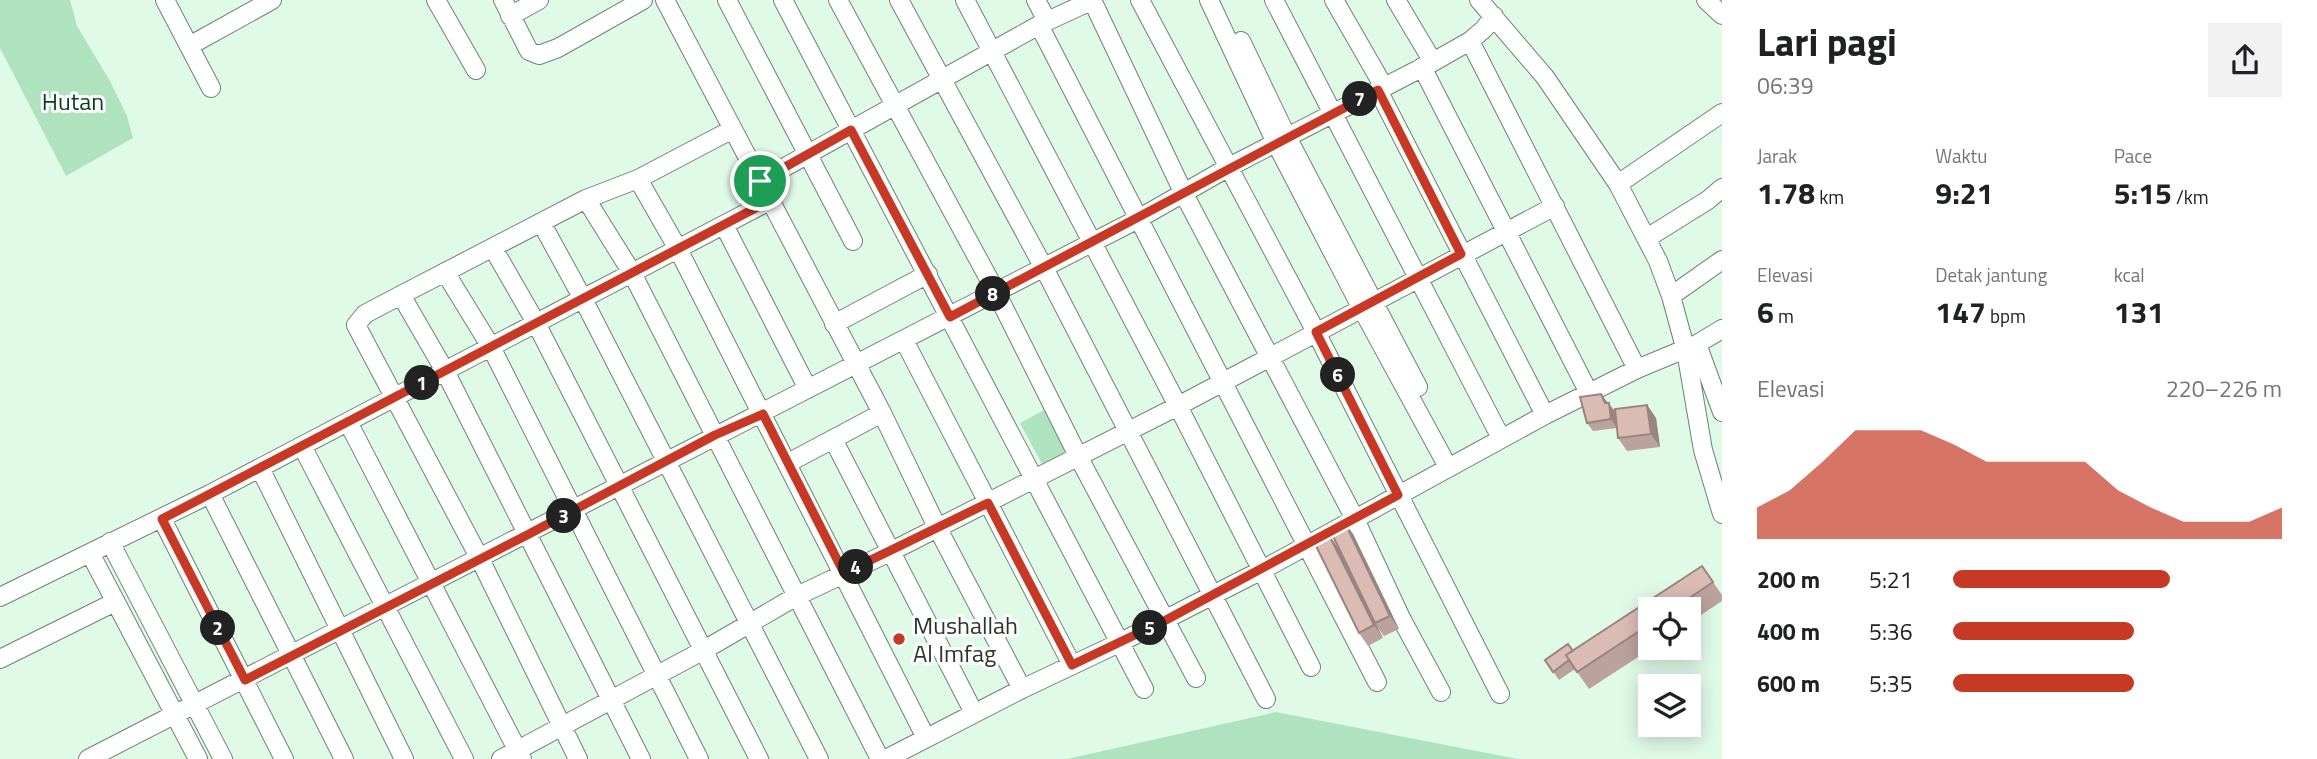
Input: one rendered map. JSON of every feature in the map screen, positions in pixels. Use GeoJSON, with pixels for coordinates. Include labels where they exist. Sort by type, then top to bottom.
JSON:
{"type":"FeatureCollection","features":[{"type":"Feature","properties":{"kind":"street"},"geometry":{"type":"LineString","coordinates":[[165,0],[211,88]]}},
{"type":"Feature","properties":{"kind":"street"},"geometry":{"type":"LineString","coordinates":[[189,46],[272,0]]}},
{"type":"Feature","properties":{"kind":"street"},"geometry":{"type":"LineString","coordinates":[[436,0],[476,70]]}},
{"type":"Feature","properties":{"kind":"street"},"geometry":{"type":"LineString","coordinates":[[540,0],[506,8],[529,51],[539,55],[558,48],[643,0]]}},
{"type":"Feature","properties":{"kind":"street"},"geometry":{"type":"LineString","coordinates":[[665,0],[882,413],[937,527],[1022,688]]}},
{"type":"Feature","properties":{"kind":"street"},"geometry":{"type":"LineString","coordinates":[[727,0],[853,241]]}},
{"type":"Feature","properties":{"kind":"street"},"geometry":{"type":"LineString","coordinates":[[783,0],[1144,689]]}},
{"type":"Feature","properties":{"kind":"street"},"geometry":{"type":"LineString","coordinates":[[838,0],[996,292],[1078,456],[1196,678]]}},
{"type":"Feature","properties":{"kind":"street"},"geometry":{"type":"LineString","coordinates":[[899,0],[1044,268],[1266,699]]}},
{"type":"Feature","properties":{"kind":"street"},"geometry":{"type":"LineString","coordinates":[[965,0],[1178,406],[1311,667]]}},
{"type":"Feature","properties":{"kind":"street"},"geometry":{"type":"LineString","coordinates":[[1036,0],[1043,23],[1138,219],[1377,682]]}},
{"type":"Feature","properties":{"kind":"street"},"geometry":{"type":"LineString","coordinates":[[760,181],[942,78],[1043,23],[1092,0],[1184,194],[1355,519],[1401,618],[1441,692]]}},
{"type":"Feature","properties":{"kind":"street"},"geometry":{"type":"LineString","coordinates":[[1140,0],[1316,332],[1500,694]]}},
{"type":"Feature","properties":{"kind":"street"},"geometry":{"type":"LineString","coordinates":[[1209,0],[1453,464]]}},
{"type":"Feature","properties":{"kind":"street"},"geometry":{"type":"LineString","coordinates":[[1222,0],[1281,140]]}},
{"type":"Feature","properties":{"kind":"street"},"geometry":{"type":"LineString","coordinates":[[1274,0],[1501,438]]}},
{"type":"Feature","properties":{"kind":"street"},"geometry":{"type":"LineString","coordinates":[[1334,0],[1545,415]]}},
{"type":"Feature","properties":{"kind":"street"},"geometry":{"type":"LineString","coordinates":[[1396,0],[1506,231],[1588,393]]}},
{"type":"Feature","properties":{"kind":"street"},"geometry":{"type":"LineString","coordinates":[[1479,0],[1545,77],[1618,184],[1658,261],[1692,347],[1722,412]]}},
{"type":"Feature","properties":{"kind":"street"},"geometry":{"type":"LineString","coordinates":[[1708,1],[1722,15]]}},
{"type":"Feature","properties":{"kind":"street"},"geometry":{"type":"LineString","coordinates":[[88,759],[1138,219],[1229,167],[1470,41],[1484,29],[1493,16]]}},
{"type":"Feature","properties":{"kind":"street"},"geometry":{"type":"LineString","coordinates":[[1470,41],[1636,369]]}},
{"type":"Feature","properties":{"kind":"street"},"geometry":{"type":"LineString","coordinates":[[1618,184],[1722,113]]}},
{"type":"Feature","properties":{"kind":"street"},"geometry":{"type":"LineString","coordinates":[[578,759],[480,559],[356,325],[365,314],[445,272],[586,199],[638,179],[733,129]]}},
{"type":"Feature","properties":{"kind":"street"},"geometry":{"type":"LineString","coordinates":[[638,179],[678,249],[926,738]]}},
{"type":"Feature","properties":{"kind":"street"},"geometry":{"type":"LineString","coordinates":[[1647,238],[1708,200],[1722,188]]}},
{"type":"Feature","properties":{"kind":"street"},"geometry":{"type":"LineString","coordinates":[[586,199],[632,273],[880,759]]}},
{"type":"Feature","properties":{"kind":"street"},"geometry":{"type":"LineString","coordinates":[[0,597],[162,519],[771,200]]}},
{"type":"Feature","properties":{"kind":"street"},"geometry":{"type":"LineString","coordinates":[[500,759],[519,754],[561,726],[704,650],[795,597],[890,552],[1178,406],[1555,206]]}},
{"type":"Feature","properties":{"kind":"street"},"geometry":{"type":"LineString","coordinates":[[541,224],[583,299],[819,759]]}},
{"type":"Feature","properties":{"kind":"street"},"geometry":{"type":"LineString","coordinates":[[724,225],[808,389]]}},
{"type":"Feature","properties":{"kind":"street"},"geometry":{"type":"LineString","coordinates":[[493,248],[536,323],[759,759]]}},
{"type":"Feature","properties":{"kind":"street"},"geometry":{"type":"LineString","coordinates":[[1671,296],[1722,260]]}},
{"type":"Feature","properties":{"kind":"street"},"geometry":{"type":"LineString","coordinates":[[445,272],[491,347],[699,759]]}},
{"type":"Feature","properties":{"kind":"street"},"geometry":{"type":"LineString","coordinates":[[834,324],[928,274]]}},
{"type":"Feature","properties":{"kind":"street"},"geometry":{"type":"LineString","coordinates":[[401,295],[445,371],[641,759]]}},
{"type":"Feature","properties":{"kind":"street"},"geometry":{"type":"LineString","coordinates":[[886,759],[1022,688],[1166,620],[1262,570],[1545,415],[1636,369],[1692,347],[1722,330]]}},
{"type":"Feature","properties":{"kind":"street"},"geometry":{"type":"LineString","coordinates":[[904,340],[1072,665]]}},
{"type":"Feature","properties":{"kind":"street"},"geometry":{"type":"LineString","coordinates":[[1692,347],[1703,450],[1722,514]]}},
{"type":"Feature","properties":{"kind":"street"},"geometry":{"type":"LineString","coordinates":[[788,463],[882,413]]}},
{"type":"Feature","properties":{"kind":"street"},"geometry":{"type":"LineString","coordinates":[[348,422],[519,754]]}},
{"type":"Feature","properties":{"kind":"street"},"geometry":{"type":"LineString","coordinates":[[834,439],[974,713]]}},
{"type":"Feature","properties":{"kind":"street"},"geometry":{"type":"LineString","coordinates":[[302,446],[464,759]]}},
{"type":"Feature","properties":{"kind":"street"},"geometry":{"type":"LineString","coordinates":[[260,468],[404,759]]}},
{"type":"Feature","properties":{"kind":"street"},"geometry":{"type":"LineString","coordinates":[[210,494],[344,759]]}},
{"type":"Feature","properties":{"kind":"street"},"geometry":{"type":"LineString","coordinates":[[162,519],[284,759]]}},
{"type":"Feature","properties":{"kind":"street"},"geometry":{"type":"LineString","coordinates":[[110,542],[223,759]]}},
{"type":"Feature","properties":{"kind":"street"},"geometry":{"type":"LineString","coordinates":[[90,553],[198,759]]}},
{"type":"Feature","properties":{"kind":"street"},"geometry":{"type":"LineString","coordinates":[[0,659],[115,602]]}},
{"type":"Feature","properties":{"kind":"green space","name":"Hutan"},"geometry":{"type":"Polygon","coordinates":[[[0,0],[70,0],[77,26],[110,81],[127,116],[133,138],[66,176],[0,48],[0,0]]]}},
{"type":"Feature","properties":{"kind":"green space"},"geometry":{"type":"Polygon","coordinates":[[[1044,410],[1066,452],[1042,464],[1020,423],[1044,410]]]}},
{"type":"Feature","properties":{"kind":"green space"},"geometry":{"type":"Polygon","coordinates":[[[1276,712],[1518,759],[1067,759],[1276,712]]]}},
{"type":"Feature","properties":{"kind":"building"},"geometry":{"type":"Polygon","coordinates":[[[1601,394],[1605,403],[1609,403],[1611,419],[1587,423],[1580,397],[1601,394]]]}},
{"type":"Feature","properties":{"kind":"building"},"geometry":{"type":"Polygon","coordinates":[[[1647,405],[1651,434],[1618,438],[1615,409],[1647,405]]]}},
{"type":"Feature","properties":{"kind":"building"},"geometry":{"type":"Polygon","coordinates":[[[1344,521],[1390,616],[1375,623],[1331,532],[1339,529],[1336,524],[1344,521]]]}},
{"type":"Feature","properties":{"kind":"building"},"geometry":{"type":"Polygon","coordinates":[[[1329,535],[1374,625],[1359,633],[1314,542],[1329,535]]]}},
{"type":"Feature","properties":{"kind":"building"},"geometry":{"type":"Polygon","coordinates":[[[1702,566],[1713,582],[1691,597],[1655,597],[1702,566]]]}},
{"type":"Feature","properties":{"kind":"building"},"geometry":{"type":"Polygon","coordinates":[[[1638,608],[1638,632],[1577,672],[1566,655],[1638,608]]]}},
{"type":"Feature","properties":{"kind":"building"},"geometry":{"type":"Polygon","coordinates":[[[1568,644],[1573,651],[1566,655],[1569,660],[1553,672],[1545,660],[1568,644]]]}},
{"type":"Feature","properties":{"kind":"place","name":"Mushallah Al Imfag"},"geometry":{"type":"Point","coordinates":[899,639]}},
{"type":"Feature","properties":{"kind":"route"},"geometry":{"type":"LineString","coordinates":[[1378,90],[1461,254],[1316,332],[1398,495],[1262,570],[1072,665],[988,503],[844,573],[763,414],[715,435],[245,680],[162,519],[771,200],[760,181],[851,130],[950,317],[1378,90]]}}]}
